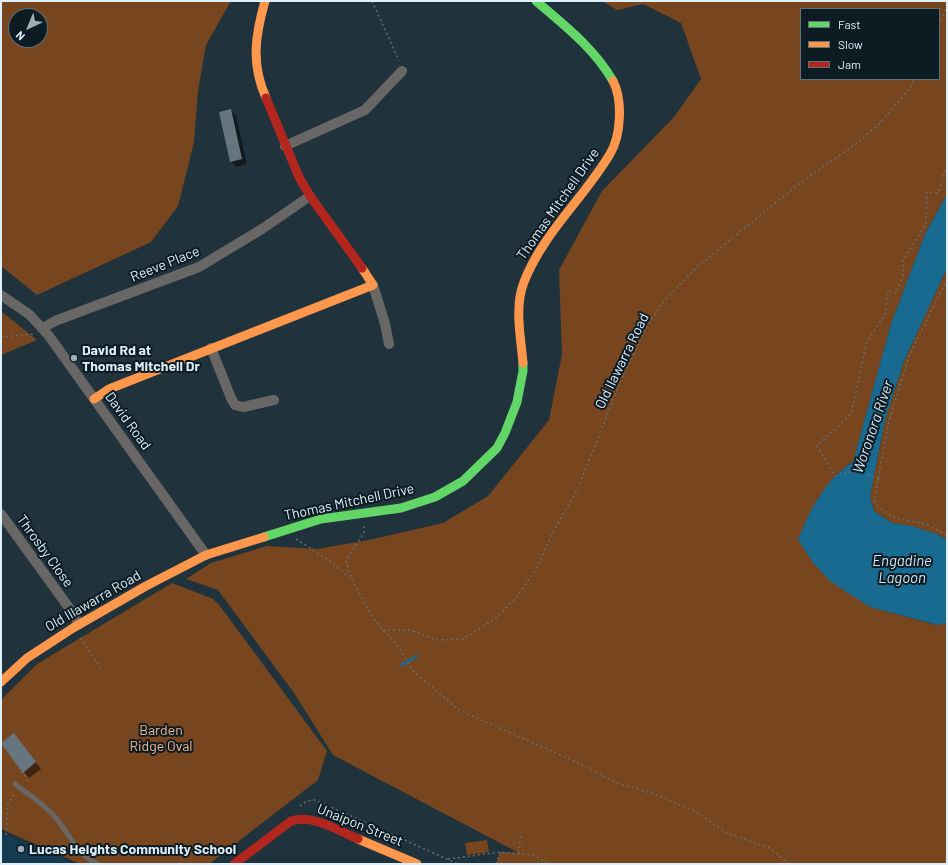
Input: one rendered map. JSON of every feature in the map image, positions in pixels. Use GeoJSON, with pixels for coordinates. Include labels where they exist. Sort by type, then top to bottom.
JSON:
{"type":"FeatureCollection","features":[{"type":"Feature","properties":{"kind":"street"},"geometry":{"type":"LineString","coordinates":[[266,1],[257,28],[255,57],[261,87],[298,177],[310,196],[362,266],[373,285],[385,324],[389,344]]}},
{"type":"Feature","properties":{"kind":"street","name":"Thomas Mitchell Drive"},"geometry":{"type":"LineString","coordinates":[[206,555],[280,530],[321,519],[401,508],[435,497],[463,481],[497,448],[505,433],[517,402],[523,371],[519,309],[523,284],[534,258],[611,153],[617,138],[620,122],[620,100],[614,80],[600,58],[536,1]]}},
{"type":"Feature","properties":{"kind":"street"},"geometry":{"type":"LineString","coordinates":[[285,146],[365,110],[402,70]]}},
{"type":"Feature","properties":{"kind":"street","name":"Reeve Place"},"geometry":{"type":"LineString","coordinates":[[39,333],[55,321],[199,267],[262,230],[310,196]]}},
{"type":"Feature","properties":{"kind":"street"},"geometry":{"type":"LineString","coordinates":[[94,399],[109,389],[373,285]]}},
{"type":"Feature","properties":{"kind":"street","name":"David Road"},"geometry":{"type":"LineString","coordinates":[[1,295],[30,315],[39,333],[94,399],[206,555]]}},
{"type":"Feature","properties":{"kind":"street"},"geometry":{"type":"LineString","coordinates":[[211,348],[235,405],[243,407],[274,400]]}},
{"type":"Feature","properties":{"kind":"street","name":"Throsby Close"},"geometry":{"type":"LineString","coordinates":[[1,514],[75,616],[78,625]]}},
{"type":"Feature","properties":{"kind":"street","name":"Old Illawarra Road"},"geometry":{"type":"LineString","coordinates":[[1,682],[27,658],[78,625],[146,586],[206,555]]}},
{"type":"Feature","properties":{"kind":"street","name":"Unaipon Street"},"geometry":{"type":"LineString","coordinates":[[234,864],[291,821],[300,818],[311,819],[417,864]]}},
{"type":"Feature","properties":{"kind":"lane"},"geometry":{"type":"LineString","coordinates":[[15,784],[45,806],[56,818],[79,850],[91,861],[98,864]]}},
{"type":"Feature","properties":{"kind":"path"},"geometry":{"type":"LineString","coordinates":[[372,1],[402,70]]}},
{"type":"Feature","properties":{"kind":"path"},"geometry":{"type":"LineString","coordinates":[[940,23],[947,6]]}},
{"type":"Feature","properties":{"kind":"path","name":"Old Ilawarra Road"},"geometry":{"type":"LineString","coordinates":[[383,630],[410,630],[437,640],[463,639],[496,618],[517,597],[538,566],[554,532],[578,488],[622,378],[647,326],[664,301],[698,266],[805,179],[856,144],[880,124],[911,87],[914,80]]}},
{"type":"Feature","properties":{"kind":"path"},"geometry":{"type":"LineString","coordinates":[[879,479],[858,470],[835,476],[817,446],[851,414],[867,342],[885,315],[888,291],[896,293],[904,273],[902,262],[926,224],[927,192],[938,193],[947,164]]}},
{"type":"Feature","properties":{"kind":"path"},"geometry":{"type":"LineString","coordinates":[[947,279],[909,356],[889,421],[874,500],[879,509],[892,517],[927,525],[947,535]]}},
{"type":"Feature","properties":{"kind":"path"},"geometry":{"type":"LineString","coordinates":[[30,328],[39,333]]}},
{"type":"Feature","properties":{"kind":"path"},"geometry":{"type":"LineString","coordinates":[[1,337],[39,333]]}},
{"type":"Feature","properties":{"kind":"path"},"geometry":{"type":"LineString","coordinates":[[365,514],[364,533],[346,560],[352,580],[372,618],[399,648],[412,670],[460,710],[570,759],[617,782],[654,794],[693,810],[727,833],[770,848],[789,864]]}},
{"type":"Feature","properties":{"kind":"path"},"geometry":{"type":"LineString","coordinates":[[280,530],[330,561],[352,580]]}},
{"type":"Feature","properties":{"kind":"path"},"geometry":{"type":"LineString","coordinates":[[80,639],[101,668]]}},
{"type":"Feature","properties":{"kind":"path"},"geometry":{"type":"LineString","coordinates":[[1,743],[28,780],[12,795],[8,804],[6,835]]}},
{"type":"Feature","properties":{"kind":"path"},"geometry":{"type":"LineString","coordinates":[[518,853],[521,836]]}},
{"type":"Feature","properties":{"kind":"path"},"geometry":{"type":"LineString","coordinates":[[496,864],[500,852]]}},
{"type":"Feature","properties":{"kind":"path"},"geometry":{"type":"LineString","coordinates":[[448,859],[500,852],[534,855],[548,864]]}},
{"type":"Feature","properties":{"kind":"shaded area","name":"Lucas Heights Community School"},"geometry":{"type":"Polygon","coordinates":[[[1,833],[6,835],[75,864],[1,864],[1,833]]]}},
{"type":"Feature","properties":{"kind":"green space"},"geometry":{"type":"Polygon","coordinates":[[[1,1],[231,1],[206,45],[198,91],[194,142],[178,206],[151,242],[37,295],[1,266],[1,1]]]}},
{"type":"Feature","properties":{"kind":"green space"},"geometry":{"type":"Polygon","coordinates":[[[602,1],[947,1],[947,194],[925,234],[891,324],[853,462],[834,477],[826,487],[813,507],[798,540],[870,607],[937,625],[947,623],[947,864],[496,864],[500,852],[519,853],[333,755],[294,693],[218,590],[186,579],[211,563],[267,546],[317,549],[369,540],[443,523],[488,496],[549,420],[562,354],[559,270],[602,191],[674,117],[701,79],[681,23],[643,4],[617,10],[602,1]]]}},
{"type":"Feature","properties":{"kind":"green space"},"geometry":{"type":"Polygon","coordinates":[[[947,268],[947,540],[937,534],[912,526],[892,523],[874,511],[870,496],[885,420],[904,361],[947,268]]]}},
{"type":"Feature","properties":{"kind":"green space"},"geometry":{"type":"Polygon","coordinates":[[[1,311],[37,340],[1,355],[1,311]]]}},
{"type":"Feature","properties":{"kind":"green space","name":"Barden Ridge Oval"},"geometry":{"type":"Polygon","coordinates":[[[172,583],[213,599],[220,606],[327,751],[318,780],[209,864],[80,864],[1,829],[1,700],[37,664],[172,583]]]}},
{"type":"Feature","properties":{"kind":"green space"},"geometry":{"type":"Polygon","coordinates":[[[487,840],[489,852],[467,855],[465,843],[487,840]]]}},
{"type":"Feature","properties":{"kind":"water","name":"Engadine Lagoon"},"geometry":{"type":"Polygon","coordinates":[[[947,194],[947,268],[904,361],[885,420],[870,496],[874,511],[892,523],[912,526],[937,534],[947,540],[947,623],[938,625],[870,607],[831,582],[814,564],[798,540],[813,507],[826,486],[843,469],[853,462],[891,324],[925,234],[947,194]]]}},
{"type":"Feature","properties":{"kind":"building"},"geometry":{"type":"Polygon","coordinates":[[[231,109],[242,159],[230,162],[219,112],[231,109]]]}},
{"type":"Feature","properties":{"kind":"building"},"geometry":{"type":"Polygon","coordinates":[[[14,733],[36,762],[23,773],[1,743],[14,733]]]}},
{"type":"Feature","properties":{"kind":"waterway"},"geometry":{"type":"LineString","coordinates":[[401,665],[417,656]]}},
{"type":"Feature","properties":{"kind":"traffic: fast"},"geometry":{"type":"LineString","coordinates":[[536,1],[568,28],[588,48],[613,81]]}},
{"type":"Feature","properties":{"kind":"traffic: fast"},"geometry":{"type":"LineString","coordinates":[[264,537],[321,519],[401,508],[435,497],[463,481],[497,448],[505,433],[517,402],[523,371],[523,363]]}},
{"type":"Feature","properties":{"kind":"traffic: slow"},"geometry":{"type":"LineString","coordinates":[[265,1],[257,38],[256,62],[261,86],[266,98]]}},
{"type":"Feature","properties":{"kind":"traffic: slow"},"geometry":{"type":"LineString","coordinates":[[523,363],[519,302],[524,282],[532,264],[542,248],[600,170],[614,146],[617,138],[619,108],[613,81]]}},
{"type":"Feature","properties":{"kind":"traffic: slow"},"geometry":{"type":"LineString","coordinates":[[94,399],[109,389],[373,285],[362,268]]}},
{"type":"Feature","properties":{"kind":"traffic: slow"},"geometry":{"type":"LineString","coordinates":[[1,682],[27,658],[73,628],[146,586],[206,555],[264,537]]}},
{"type":"Feature","properties":{"kind":"traffic: slow"},"geometry":{"type":"LineString","coordinates":[[358,839],[417,864]]}},
{"type":"Feature","properties":{"kind":"traffic: jam"},"geometry":{"type":"LineString","coordinates":[[266,98],[299,177],[310,196],[362,268]]}},
{"type":"Feature","properties":{"kind":"traffic: jam"},"geometry":{"type":"LineString","coordinates":[[234,864],[291,821],[299,819],[316,821],[325,824],[358,839]]}},
{"type":"Feature","properties":{"kind":"place","name":"David Rd at Thomas Mitchell Dr"},"geometry":{"type":"Point","coordinates":[74,358]}},
{"type":"Feature","properties":{"kind":"place","name":"Lucas Heights Community School"},"geometry":{"type":"Point","coordinates":[21,849]}},
{"type":"Feature","properties":{"kind":"water label","name":"Woronora River"},"geometry":{"type":"Point","coordinates":[873,427]}}]}
